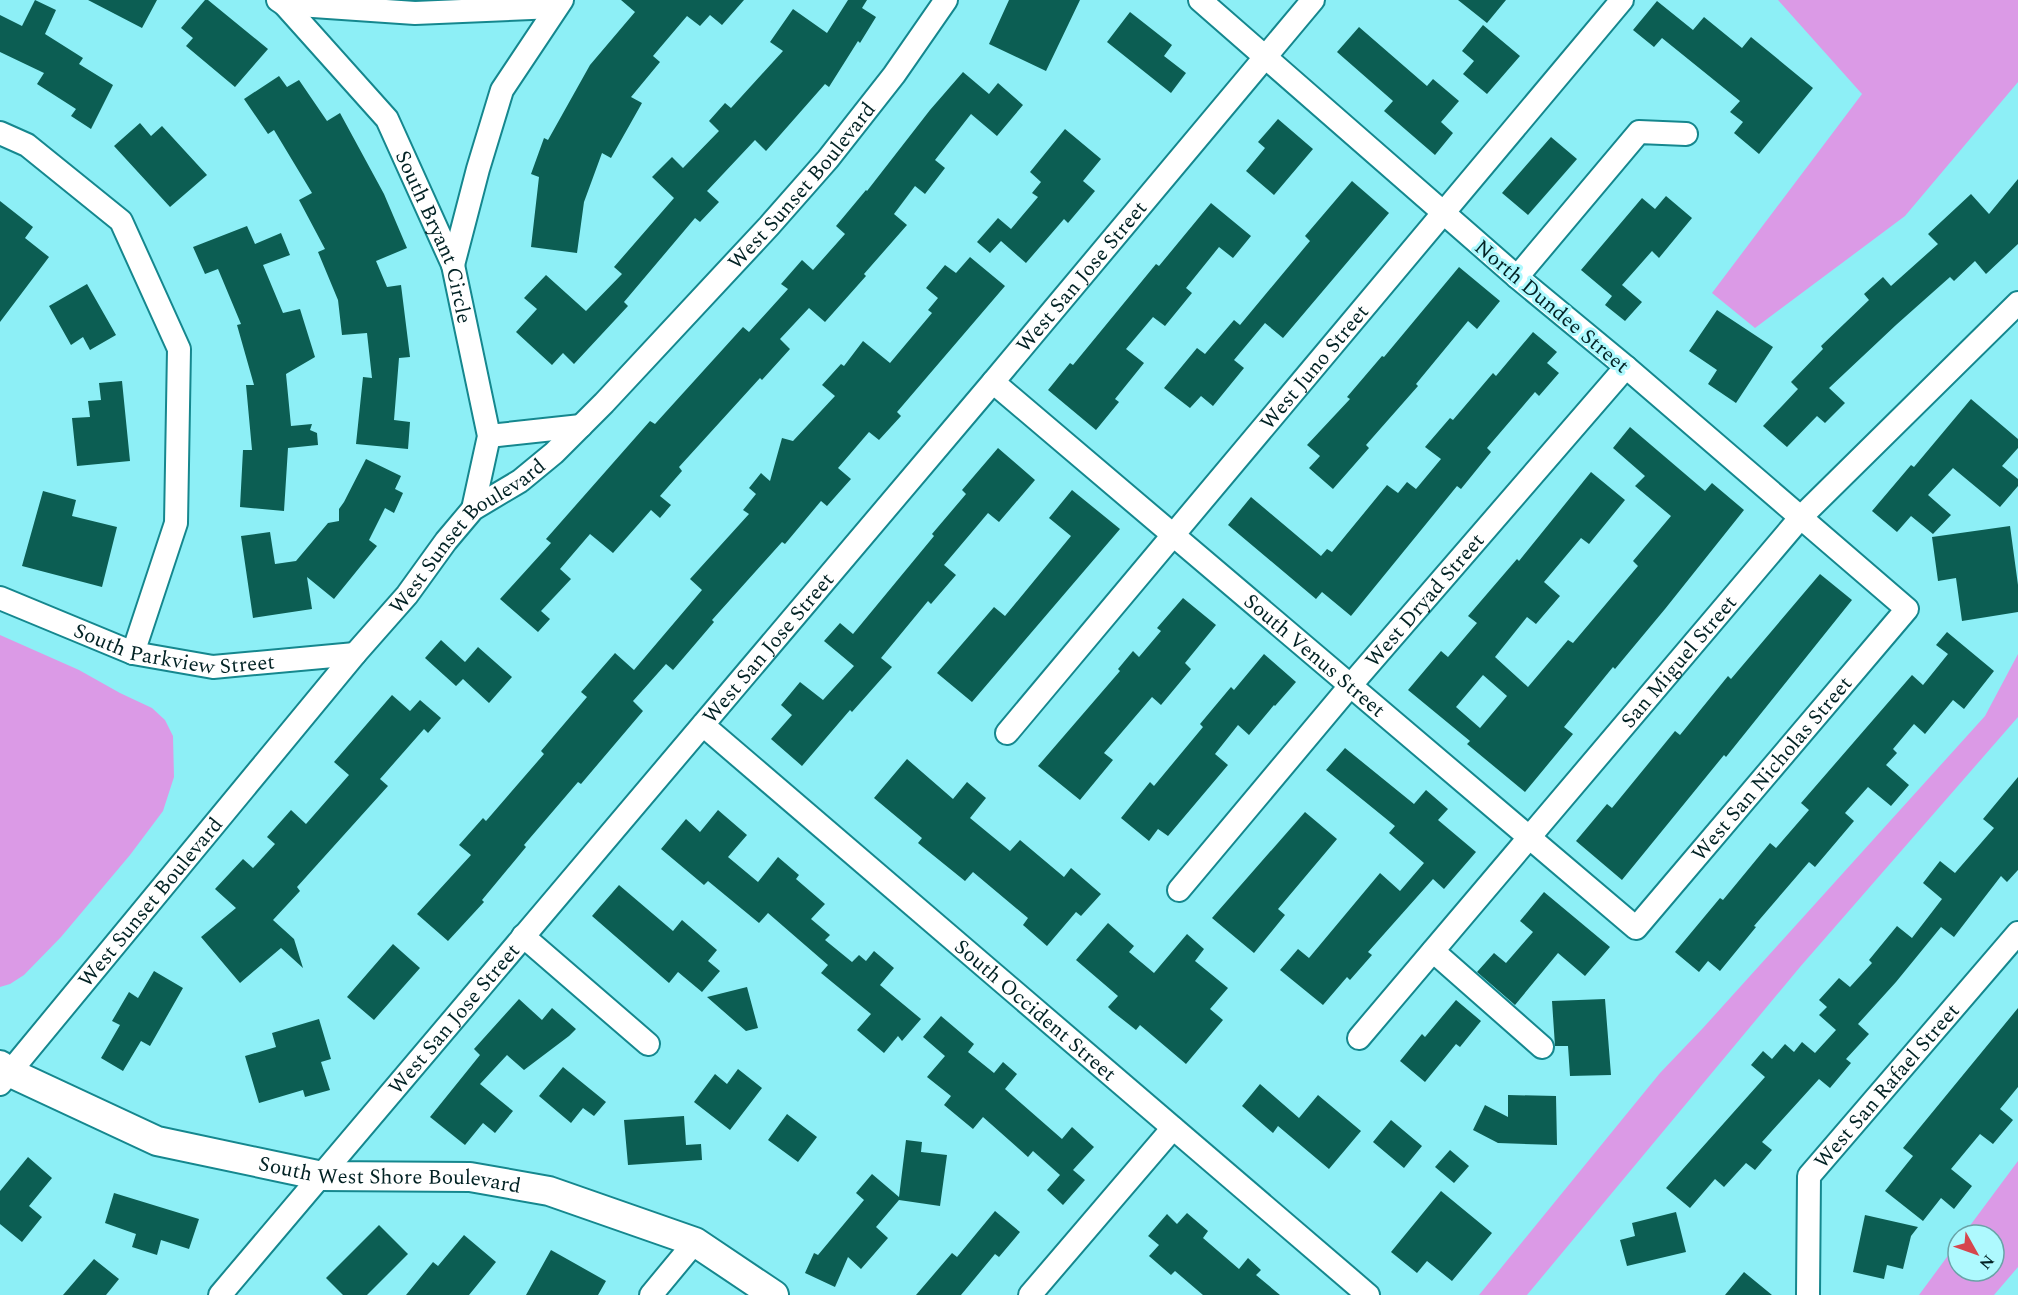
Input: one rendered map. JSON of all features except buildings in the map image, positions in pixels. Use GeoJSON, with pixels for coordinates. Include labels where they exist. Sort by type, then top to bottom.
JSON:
{"type":"FeatureCollection","features":[{"type":"Feature","properties":{"kind":"street","name":"West Sunset Boulevard"},"geometry":{"type":"LineString","coordinates":[[4,1074],[355,654],[407,595],[446,541],[473,509],[520,481],[554,453],[769,226],[828,159],[894,75],[946,0]]}},
{"type":"Feature","properties":{"kind":"street","name":"North Dundee Street"},"geometry":{"type":"LineString","coordinates":[[1200,0],[1517,277],[1907,609]]}},
{"type":"Feature","properties":{"kind":"street","name":"West San Jose Street"},"geometry":{"type":"LineString","coordinates":[[220,1295],[993,382],[1313,0]]}},
{"type":"Feature","properties":{"kind":"street","name":"West Juno Street"},"geometry":{"type":"LineString","coordinates":[[1007,733],[1622,0]]}},
{"type":"Feature","properties":{"kind":"street","name":"South Bryant Circle"},"geometry":{"type":"LineString","coordinates":[[281,2],[415,13],[558,4]]}},
{"type":"Feature","properties":{"kind":"street","name":"South Bryant Circle"},"geometry":{"type":"LineString","coordinates":[[281,2],[387,119],[453,265],[489,436],[473,509]]}},
{"type":"Feature","properties":{"kind":"street"},"geometry":{"type":"LineString","coordinates":[[453,265],[478,169],[502,90],[558,4]]}},
{"type":"Feature","properties":{"kind":"street"},"geometry":{"type":"LineString","coordinates":[[1517,277],[1639,132],[1686,134]]}},
{"type":"Feature","properties":{"kind":"street"},"geometry":{"type":"LineString","coordinates":[[0,133],[27,145],[121,221],[179,349],[176,523],[133,652]]}},
{"type":"Feature","properties":{"kind":"street","name":"San Miguel Street"},"geometry":{"type":"LineString","coordinates":[[1359,1038],[1801,517],[2018,303]]}},
{"type":"Feature","properties":{"kind":"street","name":"West Dryad Street"},"geometry":{"type":"LineString","coordinates":[[1179,890],[1350,686],[1626,368]]}},
{"type":"Feature","properties":{"kind":"street","name":"South Venus Street"},"geometry":{"type":"LineString","coordinates":[[993,382],[1636,928]]}},
{"type":"Feature","properties":{"kind":"street"},"geometry":{"type":"LineString","coordinates":[[489,436],[581,426]]}},
{"type":"Feature","properties":{"kind":"street","name":"South Parkview Street"},"geometry":{"type":"LineString","coordinates":[[0,598],[133,652],[213,668],[355,654]]}},
{"type":"Feature","properties":{"kind":"street","name":"West San Nicholas Street"},"geometry":{"type":"LineString","coordinates":[[1636,928],[1907,609]]}},
{"type":"Feature","properties":{"kind":"street","name":"South Occident Street"},"geometry":{"type":"LineString","coordinates":[[703,725],[1368,1295]]}},
{"type":"Feature","properties":{"kind":"street","name":"West San Rafael Street"},"geometry":{"type":"LineString","coordinates":[[1808,1295],[1809,1176],[2018,933]]}},
{"type":"Feature","properties":{"kind":"street"},"geometry":{"type":"LineString","coordinates":[[523,936],[648,1044]]}},
{"type":"Feature","properties":{"kind":"street"},"geometry":{"type":"LineString","coordinates":[[1433,951],[1542,1047]]}},
{"type":"Feature","properties":{"kind":"street","name":"South West Shore Boulevard"},"geometry":{"type":"LineString","coordinates":[[4,1074],[157,1141],[322,1176],[470,1177],[549,1191],[695,1242],[774,1295]]}},
{"type":"Feature","properties":{"kind":"street"},"geometry":{"type":"LineString","coordinates":[[1030,1295],[1173,1128]]}},
{"type":"Feature","properties":{"kind":"street"},"geometry":{"type":"LineString","coordinates":[[651,1295],[695,1242]]}},
{"type":"Feature","properties":{"kind":"shaded area"},"geometry":{"type":"Polygon","coordinates":[[[1778,0],[2018,0],[2018,82],[1905,216],[1755,328],[1712,293],[1862,94],[1778,0]]]}},
{"type":"Feature","properties":{"kind":"shaded area"},"geometry":{"type":"Polygon","coordinates":[[[0,635],[79,670],[152,708],[165,720],[173,736],[174,777],[163,811],[130,855],[61,937],[24,975],[0,987],[0,635]]]}},
{"type":"Feature","properties":{"kind":"shaded area"},"geometry":{"type":"Polygon","coordinates":[[[2018,654],[2018,717],[1800,967],[1527,1295],[1479,1295],[1660,1073],[1985,716],[2018,654]]]}},
{"type":"Feature","properties":{"kind":"shaded area"},"geometry":{"type":"Polygon","coordinates":[[[2018,1161],[2018,1267],[2006,1281],[2006,1223],[1972,1223],[2018,1161]]]}},
{"type":"Feature","properties":{"kind":"shaded area"},"geometry":{"type":"Polygon","coordinates":[[[1946,1258],[1946,1283],[2004,1283],[1994,1295],[1919,1295],[1946,1258]]]}}]}
